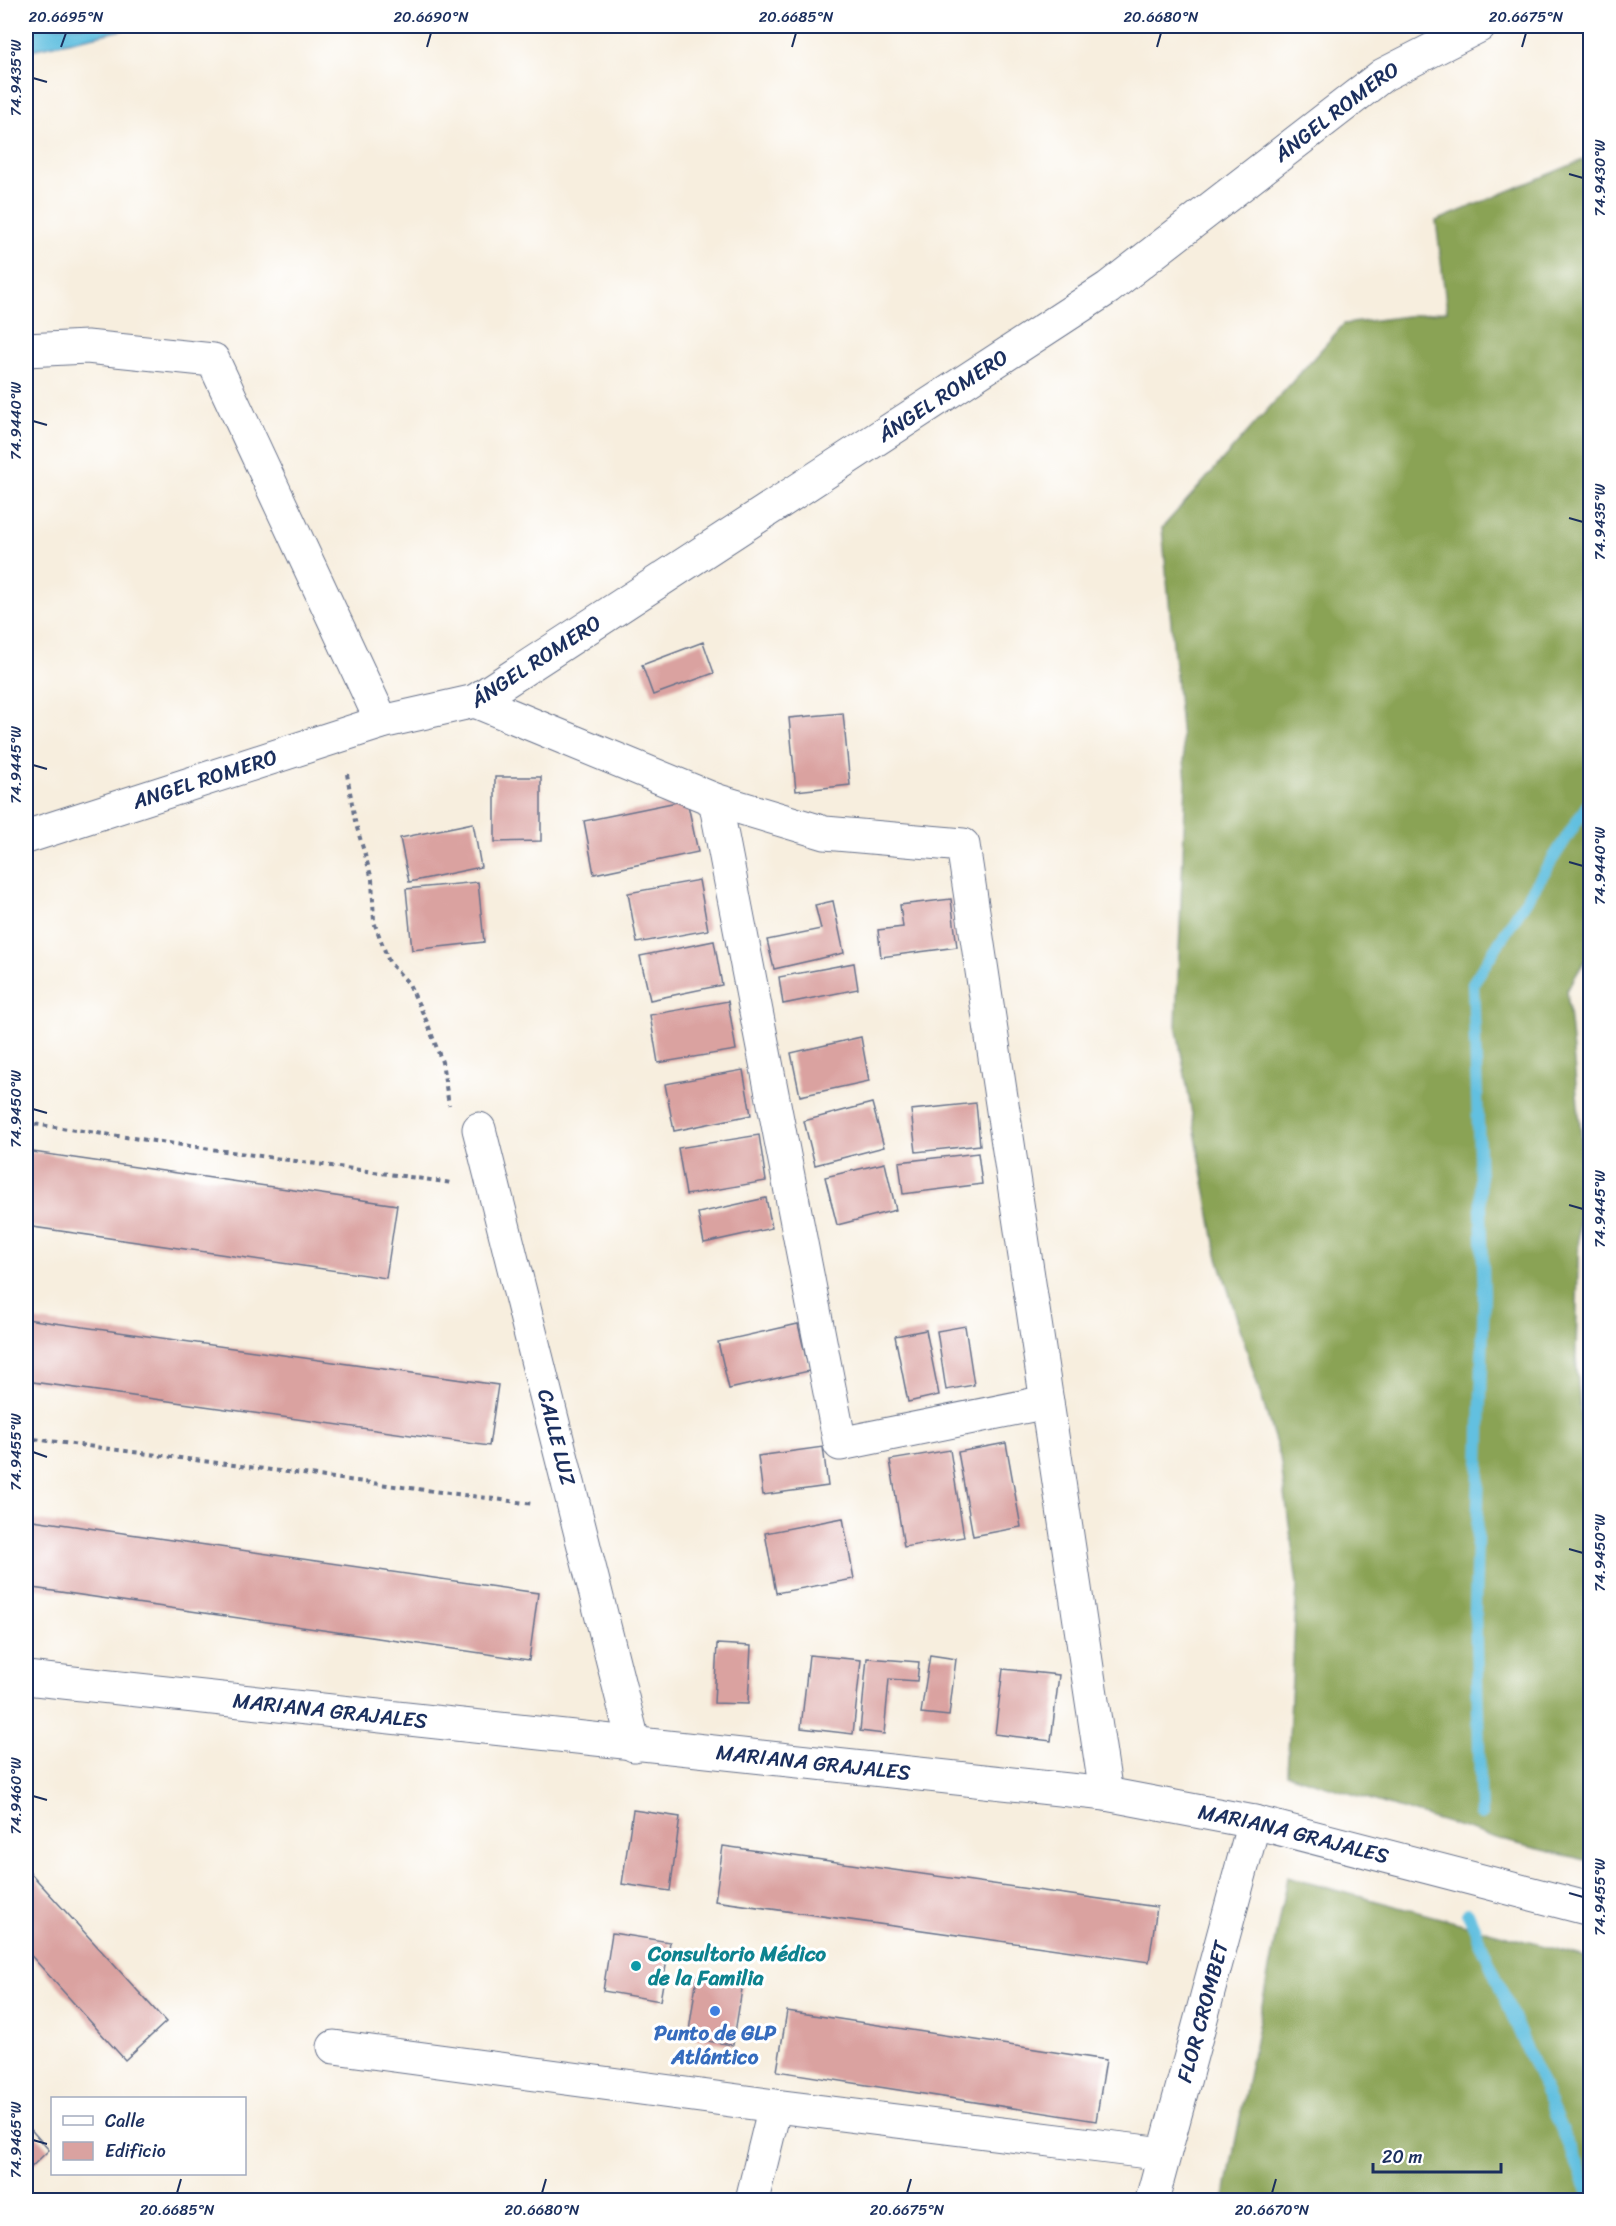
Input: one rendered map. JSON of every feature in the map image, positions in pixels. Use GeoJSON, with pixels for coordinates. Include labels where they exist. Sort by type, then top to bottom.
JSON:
{"type":"FeatureCollection","features":[{"type":"Feature","properties":{"kind":"street","name":"ÁNGEL ROMERO"},"geometry":{"type":"LineString","coordinates":[[382,722],[475,701],[1108,288],[1383,75],[1479,26]]}},
{"type":"Feature","properties":{"kind":"street"},"geometry":{"type":"LineString","coordinates":[[26,350],[87,347],[213,360],[382,722]]}},
{"type":"Feature","properties":{"kind":"street"},"geometry":{"type":"LineString","coordinates":[[475,701],[715,800],[825,833],[963,845],[1106,1794]]}},
{"type":"Feature","properties":{"kind":"street","name":"ANGEL ROMERO"},"geometry":{"type":"LineString","coordinates":[[26,837],[382,722]]}},
{"type":"Feature","properties":{"kind":"street"},"geometry":{"type":"LineString","coordinates":[[715,800],[840,1444],[1047,1402]]}},
{"type":"Feature","properties":{"kind":"street","name":"CALLE LUZ"},"geometry":{"type":"LineString","coordinates":[[479,1130],[634,1745]]}},
{"type":"Feature","properties":{"kind":"street","name":"MARIANA GRAJALES"},"geometry":{"type":"LineString","coordinates":[[26,1678],[1106,1794],[1254,1822],[1590,1909]]}},
{"type":"Feature","properties":{"kind":"street","name":"FLOR CROMBET"},"geometry":{"type":"LineString","coordinates":[[1152,2200],[1254,1822]]}},
{"type":"Feature","properties":{"kind":"street"},"geometry":{"type":"LineString","coordinates":[[334,2047],[775,2106],[1164,2154]]}},
{"type":"Feature","properties":{"kind":"street"},"geometry":{"type":"LineString","coordinates":[[752,2200],[775,2106]]}},
{"type":"Feature","properties":{"kind":"path"},"geometry":{"type":"LineString","coordinates":[[336,737],[349,778],[355,821],[372,879],[374,922],[389,962],[409,984],[427,1022],[442,1062],[453,1123],[479,1130]]}},
{"type":"Feature","properties":{"kind":"path"},"geometry":{"type":"LineString","coordinates":[[26,1123],[494,1189]]}},
{"type":"Feature","properties":{"kind":"path"},"geometry":{"type":"LineString","coordinates":[[26,1438],[575,1509]]}},
{"type":"Feature","properties":{"kind":"green space"},"geometry":{"type":"Polygon","coordinates":[[[1590,157],[1590,952],[1567,990],[1581,1135],[1576,1356],[1590,1538],[1590,1861],[1513,1843],[1287,1774],[1297,1584],[1280,1457],[1217,1254],[1176,1025],[1186,781],[1162,528],[1344,324],[1447,311],[1436,221],[1590,157]]]}},
{"type":"Feature","properties":{"kind":"green space"},"geometry":{"type":"Polygon","coordinates":[[[1287,1877],[1590,1958],[1590,2200],[1224,2200],[1287,1877]]]}},
{"type":"Feature","properties":{"kind":"water"},"geometry":{"type":"Polygon","coordinates":[[[26,26],[141,26],[26,51],[26,26]]]}},
{"type":"Feature","properties":{"kind":"building"},"geometry":{"type":"Polygon","coordinates":[[[703,642],[714,673],[653,695],[642,665],[703,642]]]}},
{"type":"Feature","properties":{"kind":"building"},"geometry":{"type":"Polygon","coordinates":[[[843,713],[850,785],[796,791],[789,718],[843,713]]]}},
{"type":"Feature","properties":{"kind":"building"},"geometry":{"type":"Polygon","coordinates":[[[495,777],[541,777],[541,841],[495,842],[495,777]]]}},
{"type":"Feature","properties":{"kind":"building"},"geometry":{"type":"Polygon","coordinates":[[[687,800],[698,852],[594,874],[584,821],[687,800]]]}},
{"type":"Feature","properties":{"kind":"building"},"geometry":{"type":"Polygon","coordinates":[[[473,823],[481,867],[409,882],[400,838],[473,823]]]}},
{"type":"Feature","properties":{"kind":"building"},"geometry":{"type":"Polygon","coordinates":[[[699,880],[708,930],[637,943],[628,893],[699,880]]]}},
{"type":"Feature","properties":{"kind":"building"},"geometry":{"type":"Polygon","coordinates":[[[478,882],[484,942],[412,950],[406,889],[478,882]]]}},
{"type":"Feature","properties":{"kind":"building"},"geometry":{"type":"Polygon","coordinates":[[[951,899],[957,947],[881,957],[878,930],[903,927],[900,905],[951,899]]]}},
{"type":"Feature","properties":{"kind":"building"},"geometry":{"type":"Polygon","coordinates":[[[833,901],[844,953],[774,969],[767,940],[821,929],[815,905],[833,901]]]}},
{"type":"Feature","properties":{"kind":"building"},"geometry":{"type":"Polygon","coordinates":[[[714,941],[722,985],[650,1000],[640,956],[714,941]]]}},
{"type":"Feature","properties":{"kind":"building"},"geometry":{"type":"Polygon","coordinates":[[[854,963],[858,989],[783,1004],[779,977],[854,963]]]}},
{"type":"Feature","properties":{"kind":"building"},"geometry":{"type":"Polygon","coordinates":[[[728,1001],[736,1050],[658,1063],[650,1015],[728,1001]]]}},
{"type":"Feature","properties":{"kind":"building"},"geometry":{"type":"Polygon","coordinates":[[[861,1037],[869,1081],[800,1096],[791,1053],[861,1037]]]}},
{"type":"Feature","properties":{"kind":"building"},"geometry":{"type":"Polygon","coordinates":[[[743,1070],[751,1115],[674,1131],[665,1084],[743,1070]]]}},
{"type":"Feature","properties":{"kind":"building"},"geometry":{"type":"Polygon","coordinates":[[[872,1103],[884,1147],[815,1165],[804,1121],[872,1103]]]}},
{"type":"Feature","properties":{"kind":"building"},"geometry":{"type":"Polygon","coordinates":[[[976,1103],[980,1145],[916,1152],[911,1110],[976,1103]]]}},
{"type":"Feature","properties":{"kind":"building"},"geometry":{"type":"Polygon","coordinates":[[[759,1135],[766,1181],[686,1195],[678,1148],[759,1135]]]}},
{"type":"Feature","properties":{"kind":"building"},"geometry":{"type":"Polygon","coordinates":[[[26,1151],[397,1205],[386,1278],[26,1226],[26,1151]]]}},
{"type":"Feature","properties":{"kind":"building"},"geometry":{"type":"Polygon","coordinates":[[[978,1153],[982,1184],[903,1194],[899,1162],[978,1153]]]}},
{"type":"Feature","properties":{"kind":"building"},"geometry":{"type":"Polygon","coordinates":[[[885,1163],[896,1210],[837,1225],[825,1177],[885,1163]]]}},
{"type":"Feature","properties":{"kind":"building"},"geometry":{"type":"Polygon","coordinates":[[[766,1198],[772,1228],[704,1243],[698,1213],[766,1198]]]}},
{"type":"Feature","properties":{"kind":"building"},"geometry":{"type":"Polygon","coordinates":[[[26,1319],[498,1385],[489,1446],[26,1381],[26,1319]]]}},
{"type":"Feature","properties":{"kind":"building"},"geometry":{"type":"Polygon","coordinates":[[[798,1324],[809,1371],[729,1389],[718,1342],[798,1324]]]}},
{"type":"Feature","properties":{"kind":"building"},"geometry":{"type":"Polygon","coordinates":[[[965,1326],[974,1385],[946,1390],[937,1331],[965,1326]]]}},
{"type":"Feature","properties":{"kind":"building"},"geometry":{"type":"Polygon","coordinates":[[[926,1330],[939,1395],[908,1402],[895,1336],[926,1330]]]}},
{"type":"Feature","properties":{"kind":"building"},"geometry":{"type":"Polygon","coordinates":[[[1006,1443],[1021,1527],[973,1536],[958,1452],[1006,1443]]]}},
{"type":"Feature","properties":{"kind":"building"},"geometry":{"type":"Polygon","coordinates":[[[823,1447],[828,1486],[763,1495],[758,1456],[823,1447]]]}},
{"type":"Feature","properties":{"kind":"building"},"geometry":{"type":"Polygon","coordinates":[[[950,1450],[964,1537],[904,1547],[890,1460],[950,1450]]]}},
{"type":"Feature","properties":{"kind":"building"},"geometry":{"type":"Polygon","coordinates":[[[843,1518],[854,1579],[776,1593],[765,1533],[843,1518]]]}},
{"type":"Feature","properties":{"kind":"building"},"geometry":{"type":"Polygon","coordinates":[[[26,1519],[538,1593],[529,1660],[26,1587],[26,1519]]]}},
{"type":"Feature","properties":{"kind":"building"},"geometry":{"type":"Polygon","coordinates":[[[717,1644],[751,1646],[748,1704],[714,1703],[717,1644]]]}},
{"type":"Feature","properties":{"kind":"building"},"geometry":{"type":"Polygon","coordinates":[[[809,1655],[861,1660],[853,1734],[801,1728],[809,1655]]]}},
{"type":"Feature","properties":{"kind":"building"},"geometry":{"type":"Polygon","coordinates":[[[930,1655],[956,1659],[949,1716],[921,1713],[930,1655]]]}},
{"type":"Feature","properties":{"kind":"building"},"geometry":{"type":"Polygon","coordinates":[[[867,1658],[919,1662],[917,1681],[889,1679],[884,1734],[860,1731],[867,1658]]]}},
{"type":"Feature","properties":{"kind":"building"},"geometry":{"type":"Polygon","coordinates":[[[1003,1669],[1059,1675],[1051,1741],[995,1734],[1003,1669]]]}},
{"type":"Feature","properties":{"kind":"building"},"geometry":{"type":"Polygon","coordinates":[[[633,1810],[680,1817],[670,1891],[622,1884],[633,1810]]]}},
{"type":"Feature","properties":{"kind":"building"},"geometry":{"type":"Polygon","coordinates":[[[723,1846],[1157,1907],[1149,1962],[715,1901],[723,1846]]]}},
{"type":"Feature","properties":{"kind":"building"},"geometry":{"type":"Polygon","coordinates":[[[26,1868],[166,2022],[125,2060],[26,1950],[26,1868]]]}},
{"type":"Feature","properties":{"kind":"building","name":"Consultorio Médico de la Familia"},"geometry":{"type":"Polygon","coordinates":[[[612,1933],[670,1942],[660,2001],[603,1991],[612,1933]]]}},
{"type":"Feature","properties":{"kind":"building","name":"Punto de GLP Atlántico"},"geometry":{"type":"Polygon","coordinates":[[[697,1976],[743,1983],[733,2045],[688,2038],[697,1976]]]}},
{"type":"Feature","properties":{"kind":"building"},"geometry":{"type":"Polygon","coordinates":[[[787,2011],[1106,2060],[1096,2121],[777,2071],[787,2011]]]}},
{"type":"Feature","properties":{"kind":"building"},"geometry":{"type":"Polygon","coordinates":[[[26,2124],[49,2150],[26,2172],[26,2124]]]}},
{"type":"Feature","properties":{"kind":"waterway"},"geometry":{"type":"LineString","coordinates":[[1481,1815],[1475,1609],[1484,1293],[1473,983],[1590,801]]}},
{"type":"Feature","properties":{"kind":"waterway"},"geometry":{"type":"LineString","coordinates":[[1468,1913],[1590,2195]]}},
{"type":"Feature","properties":{"kind":"place","name":"Consultorio Médico de la Familia"},"geometry":{"type":"Point","coordinates":[636,1966]}},
{"type":"Feature","properties":{"kind":"place","name":"Punto de GLP Atlántico"},"geometry":{"type":"Point","coordinates":[715,2011]}}]}
